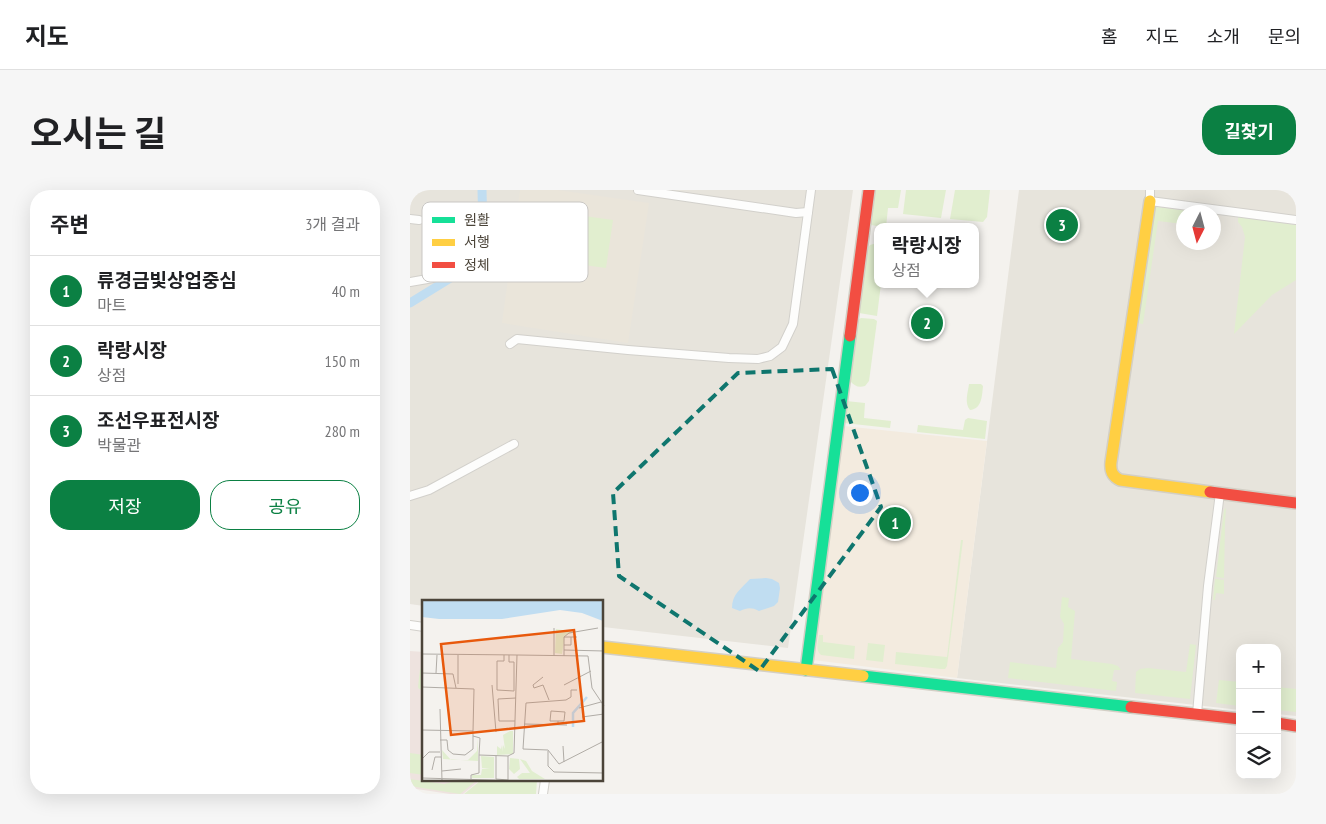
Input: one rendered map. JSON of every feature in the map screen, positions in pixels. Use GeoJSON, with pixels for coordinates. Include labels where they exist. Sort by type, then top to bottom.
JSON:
{"type":"FeatureCollection","features":[{"type":"Feature","properties":{"kind":"street"},"geometry":{"type":"LineString","coordinates":[[638,190],[796,213],[808,212]]}},
{"type":"Feature","properties":{"kind":"street"},"geometry":{"type":"LineString","coordinates":[[510,344],[517,339],[729,358],[758,359],[770,356],[782,347],[793,324],[811,190]]}},
{"type":"Feature","properties":{"kind":"street"},"geometry":{"type":"LineString","coordinates":[[806,670],[869,190]]}},
{"type":"Feature","properties":{"kind":"street"},"geometry":{"type":"LineString","coordinates":[[1296,220],[1150,196],[1110,470],[1113,476],[1120,480],[1296,503]]}},
{"type":"Feature","properties":{"kind":"street"},"geometry":{"type":"LineString","coordinates":[[410,220],[419,220]]}},
{"type":"Feature","properties":{"kind":"street"},"geometry":{"type":"LineString","coordinates":[[412,496],[429,490],[514,444]]}},
{"type":"Feature","properties":{"kind":"street"},"geometry":{"type":"LineString","coordinates":[[1197,714],[1208,586],[1220,493]]}},
{"type":"Feature","properties":{"kind":"street"},"geometry":{"type":"LineString","coordinates":[[604,647],[1236,719]]}},
{"type":"Feature","properties":{"kind":"street"},"geometry":{"type":"LineString","coordinates":[[1281,724],[1296,726]]}},
{"type":"Feature","properties":{"kind":"highlighted area"},"geometry":{"type":"Polygon","coordinates":[[[832,369],[881,507],[759,671],[619,576],[613,493],[738,373],[832,369]]]}},
{"type":"Feature","properties":{"kind":"shaded area"},"geometry":{"type":"Polygon","coordinates":[[[410,190],[853,190],[788,648],[604,627],[604,600],[422,600],[422,606],[410,604],[410,190]]]}},
{"type":"Feature","properties":{"kind":"shaded area"},"geometry":{"type":"Polygon","coordinates":[[[520,190],[558,190],[649,203],[628,343],[502,323],[508,282],[588,282],[588,202],[518,202],[520,190]]]}},
{"type":"Feature","properties":{"kind":"shaded area"},"geometry":{"type":"Polygon","coordinates":[[[1019,190],[1296,190],[1296,716],[1281,714],[1281,644],[1236,644],[1236,710],[957,678],[1019,190]]]}},
{"type":"Feature","properties":{"kind":"shaded area"},"geometry":{"type":"Polygon","coordinates":[[[843,426],[987,441],[957,678],[813,660],[843,426]]]}},
{"type":"Feature","properties":{"kind":"shaded area"},"geometry":{"type":"Polygon","coordinates":[[[410,651],[422,652],[422,782],[478,782],[463,794],[410,788],[410,651]]]}},
{"type":"Feature","properties":{"kind":"green space"},"geometry":{"type":"Polygon","coordinates":[[[875,190],[901,190],[898,208],[888,208],[886,223],[874,223],[874,226],[870,225],[875,190]]]}},
{"type":"Feature","properties":{"kind":"green space"},"geometry":{"type":"Polygon","coordinates":[[[906,190],[946,190],[941,218],[903,214],[906,190]]]}},
{"type":"Feature","properties":{"kind":"green space"},"geometry":{"type":"Polygon","coordinates":[[[955,190],[990,190],[987,217],[983,222],[950,219],[955,190]]]}},
{"type":"Feature","properties":{"kind":"green space"},"geometry":{"type":"Polygon","coordinates":[[[1156,207],[1176,209],[1176,223],[1158,221],[1143,324],[1137,323],[1154,209],[1156,207]]]}},
{"type":"Feature","properties":{"kind":"green space"},"geometry":{"type":"Polygon","coordinates":[[[588,217],[613,220],[606,268],[588,266],[588,217]]]}},
{"type":"Feature","properties":{"kind":"green space"},"geometry":{"type":"Polygon","coordinates":[[[1238,217],[1296,225],[1296,280],[1272,295],[1234,334],[1245,237],[1242,227],[1238,222],[1238,217]]]}},
{"type":"Feature","properties":{"kind":"green space"},"geometry":{"type":"Polygon","coordinates":[[[874,244],[874,288],[880,288],[877,316],[859,313],[867,249],[870,245],[874,244]]]}},
{"type":"Feature","properties":{"kind":"green space"},"geometry":{"type":"Polygon","coordinates":[[[861,318],[877,321],[869,381],[865,386],[860,387],[850,381],[858,320],[861,318]]]}},
{"type":"Feature","properties":{"kind":"green space"},"geometry":{"type":"Polygon","coordinates":[[[969,384],[981,384],[983,386],[979,405],[970,410],[967,401],[969,384]]]}},
{"type":"Feature","properties":{"kind":"green space"},"geometry":{"type":"Polygon","coordinates":[[[846,401],[865,403],[864,418],[891,421],[890,428],[844,423],[846,401]]]}},
{"type":"Feature","properties":{"kind":"green space"},"geometry":{"type":"Polygon","coordinates":[[[968,418],[987,421],[985,439],[917,432],[918,425],[963,430],[965,420],[968,418]]]}},
{"type":"Feature","properties":{"kind":"green space"},"geometry":{"type":"Polygon","coordinates":[[[1226,508],[1224,578],[1216,577],[1224,510],[1226,508]]]}},
{"type":"Feature","properties":{"kind":"green space"},"geometry":{"type":"Polygon","coordinates":[[[961,540],[963,540],[947,666],[945,669],[941,669],[895,664],[896,652],[947,657],[961,540]]]}},
{"type":"Feature","properties":{"kind":"green space"},"geometry":{"type":"Polygon","coordinates":[[[1215,579],[1224,580],[1224,594],[1216,593],[1215,600],[1213,600],[1215,579]]]}},
{"type":"Feature","properties":{"kind":"green space"},"geometry":{"type":"Polygon","coordinates":[[[1062,597],[1069,598],[1068,607],[1075,611],[1071,659],[1118,666],[1121,670],[1114,670],[1112,681],[1117,682],[1116,691],[1008,678],[1010,662],[1056,668],[1058,648],[1063,642],[1064,624],[1060,617],[1062,597]]]}},
{"type":"Feature","properties":{"kind":"green space"},"geometry":{"type":"Polygon","coordinates":[[[819,635],[823,635],[823,642],[855,646],[854,659],[821,655],[817,648],[819,635]]]}},
{"type":"Feature","properties":{"kind":"green space"},"geometry":{"type":"Polygon","coordinates":[[[868,643],[885,645],[883,662],[866,660],[868,643]]]}},
{"type":"Feature","properties":{"kind":"green space"},"geometry":{"type":"Polygon","coordinates":[[[1190,644],[1196,645],[1190,699],[1135,693],[1136,672],[1140,669],[1148,668],[1186,672],[1190,644]]]}},
{"type":"Feature","properties":{"kind":"green space"},"geometry":{"type":"Polygon","coordinates":[[[422,667],[422,690],[418,687],[420,669],[422,667]]]}},
{"type":"Feature","properties":{"kind":"green space"},"geometry":{"type":"Polygon","coordinates":[[[1219,680],[1236,682],[1236,706],[1216,703],[1219,680]]]}},
{"type":"Feature","properties":{"kind":"green space"},"geometry":{"type":"Polygon","coordinates":[[[1281,687],[1296,689],[1296,712],[1281,710],[1281,687]]]}},
{"type":"Feature","properties":{"kind":"green space"},"geometry":{"type":"Polygon","coordinates":[[[410,753],[422,755],[422,775],[410,773],[410,753]]]}},
{"type":"Feature","properties":{"kind":"green space"},"geometry":{"type":"Polygon","coordinates":[[[410,779],[444,784],[452,782],[475,782],[460,794],[410,786],[410,779]]]}},
{"type":"Feature","properties":{"kind":"green space"},"geometry":{"type":"Polygon","coordinates":[[[479,782],[537,782],[536,794],[464,794],[479,782]]]}},
{"type":"Feature","properties":{"kind":"water"},"geometry":{"type":"Polygon","coordinates":[[[766,578],[779,583],[778,602],[774,606],[759,611],[749,608],[740,611],[732,608],[735,595],[750,579],[766,578]]]}},
{"type":"Feature","properties":{"kind":"waterway"},"geometry":{"type":"LineString","coordinates":[[482,190],[482,202]]}},
{"type":"Feature","properties":{"kind":"waterway"},"geometry":{"type":"LineString","coordinates":[[410,303],[444,282]]}},
{"type":"Feature","properties":{"kind":"traffic: fast"},"geometry":{"type":"LineString","coordinates":[[806,670],[850,336]]}},
{"type":"Feature","properties":{"kind":"traffic: fast"},"geometry":{"type":"LineString","coordinates":[[863,676],[1131,707]]}},
{"type":"Feature","properties":{"kind":"traffic: slow"},"geometry":{"type":"LineString","coordinates":[[1150,201],[1111,471],[1120,480],[1210,492]]}},
{"type":"Feature","properties":{"kind":"traffic: slow"},"geometry":{"type":"LineString","coordinates":[[604,647],[863,676]]}},
{"type":"Feature","properties":{"kind":"traffic: jam"},"geometry":{"type":"LineString","coordinates":[[850,336],[869,190]]}},
{"type":"Feature","properties":{"kind":"traffic: jam"},"geometry":{"type":"LineString","coordinates":[[1210,492],[1296,503]]}},
{"type":"Feature","properties":{"kind":"traffic: jam"},"geometry":{"type":"LineString","coordinates":[[1131,707],[1236,719]]}},
{"type":"Feature","properties":{"kind":"traffic: jam"},"geometry":{"type":"LineString","coordinates":[[1281,724],[1296,726]]}},
{"type":"Feature","properties":{"kind":"place","name":"조선우표전시장"},"geometry":{"type":"Point","coordinates":[1062,225]}},
{"type":"Feature","properties":{"kind":"place","name":"락랑시장"},"geometry":{"type":"Point","coordinates":[927,323]}},
{"type":"Feature","properties":{"kind":"place","name":"류경금빛상업중심"},"geometry":{"type":"Point","coordinates":[895,523]}}]}
